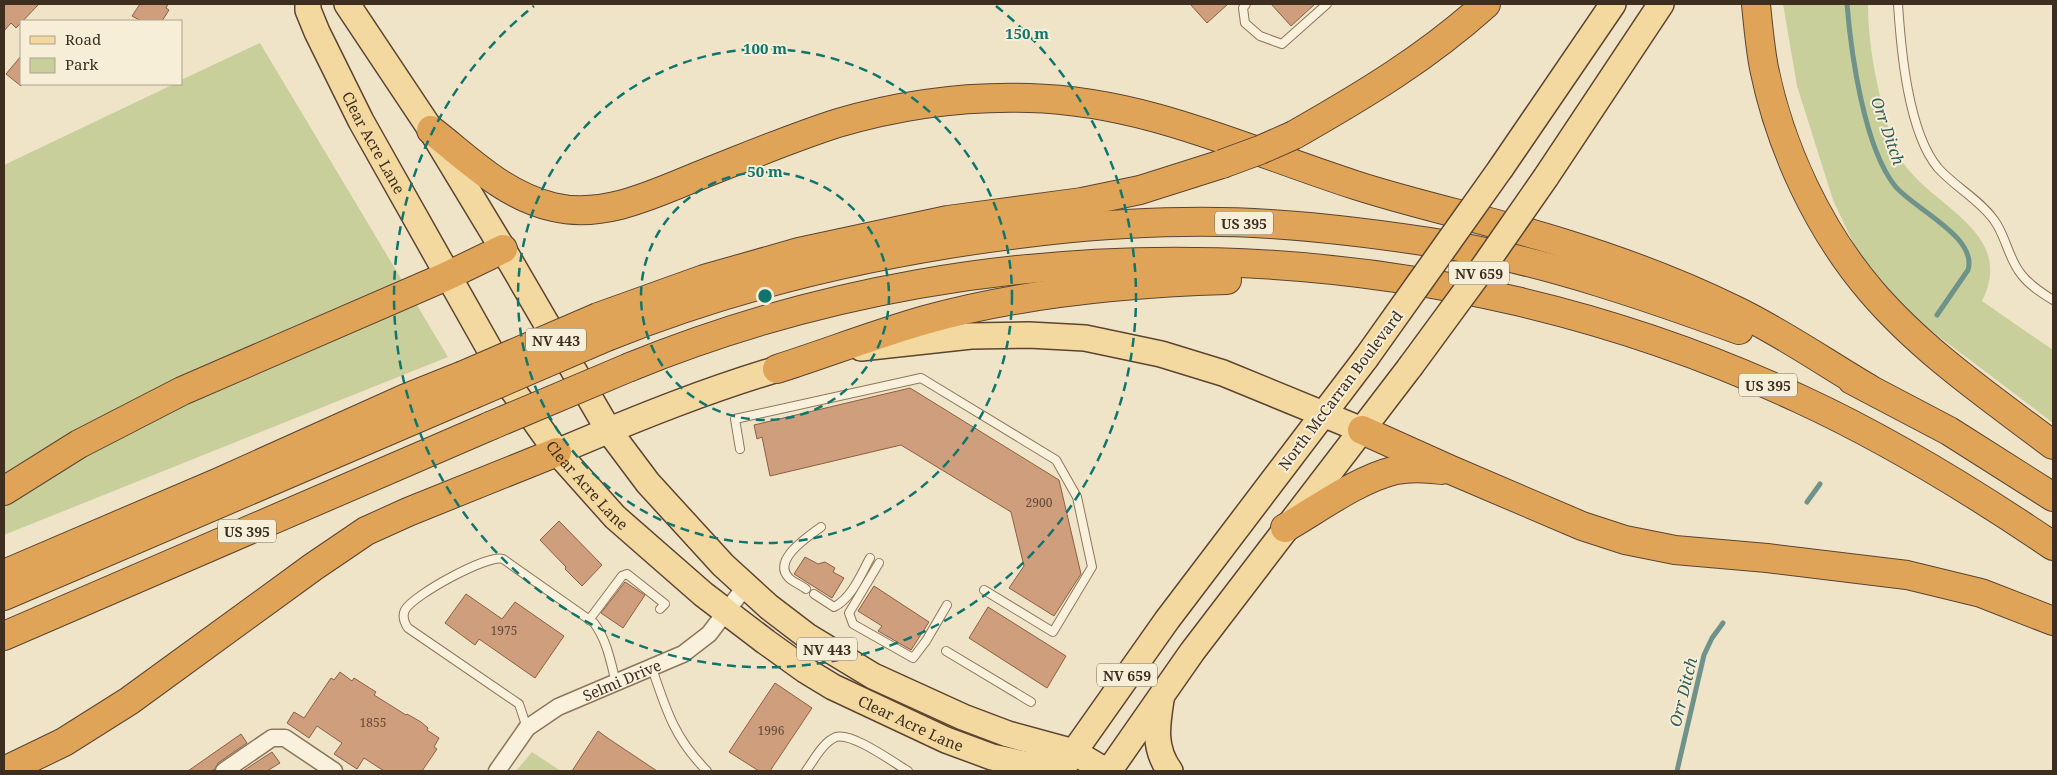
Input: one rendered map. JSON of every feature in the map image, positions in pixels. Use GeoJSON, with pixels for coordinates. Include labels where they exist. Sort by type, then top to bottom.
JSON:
{"type":"FeatureCollection","features":[{"type":"Feature","properties":{"kind":"highway"},"geometry":{"type":"LineString","coordinates":[[604,326],[704,279],[799,252],[948,220],[1082,202],[1140,190],[1222,164],[1294,135],[1374,89],[1419,59],[1486,4]]}},
{"type":"Feature","properties":{"kind":"highway"},"geometry":{"type":"LineString","coordinates":[[1756,4],[1764,68],[1783,131],[1807,192],[1823,223],[1845,258],[1871,291],[1894,315],[1938,355],[2053,446]]}},
{"type":"Feature","properties":{"kind":"highway"},"geometry":{"type":"LineString","coordinates":[[431,130],[488,177],[525,199],[556,208],[585,210],[615,206],[653,194],[840,123],[905,108],[950,101],[1029,98],[1111,107],[1196,128],[1353,184],[1561,242],[1656,276],[1754,320],[1868,388]]}},
{"type":"Feature","properties":{"kind":"highway","name":"US 395"},"geometry":{"type":"LineString","coordinates":[[4,596],[466,385],[604,326],[696,304],[828,267],[920,248],[1084,227],[1166,222],[1268,223],[1364,232],[1439,244],[1560,271],[1649,298],[1749,334],[1868,388],[1949,431],[2053,497]]}},
{"type":"Feature","properties":{"kind":"highway"},"geometry":{"type":"LineString","coordinates":[[4,491],[79,444],[182,391],[447,276],[503,249]]}},
{"type":"Feature","properties":{"kind":"highway","name":"US 395"},"geometry":{"type":"LineString","coordinates":[[4,636],[490,426],[685,346],[752,324],[832,302],[954,278],[1054,267],[1115,263],[1247,263],[1357,272],[1455,288],[1538,306],[1620,330],[1712,362],[1790,394],[1845,421],[1931,467],[2053,546]]}},
{"type":"Feature","properties":{"kind":"highway"},"geometry":{"type":"LineString","coordinates":[[777,369],[926,320],[974,308],[1074,290],[1195,281],[1300,277],[1455,288]]}},
{"type":"Feature","properties":{"kind":"highway"},"geometry":{"type":"LineString","coordinates":[[4,574],[228,478],[406,398],[466,385]]}},
{"type":"Feature","properties":{"kind":"highway"},"geometry":{"type":"LineString","coordinates":[[1362,430],[1582,526],[1625,540],[1675,550],[1767,558],[1907,575],[1981,593],[2053,621]]}},
{"type":"Feature","properties":{"kind":"highway"},"geometry":{"type":"LineString","coordinates":[[4,771],[64,742],[129,701],[313,566],[366,531],[408,512],[557,452]]}},
{"type":"Feature","properties":{"kind":"highway"},"geometry":{"type":"LineString","coordinates":[[1285,528],[1373,477],[1397,470],[1424,468],[1451,470]]}},
{"type":"Feature","properties":{"kind":"main road","name":"Clear Acre Lane"},"geometry":{"type":"LineString","coordinates":[[308,4],[308,10],[317,32],[348,95],[447,276],[512,389],[557,452],[615,517],[693,586],[805,670],[833,687],[908,723],[980,752],[1024,765],[1064,765],[1108,771]]}},
{"type":"Feature","properties":{"kind":"main road","name":"Clear Acre Lane"},"geometry":{"type":"LineString","coordinates":[[347,4],[431,130],[609,430],[648,482],[705,546],[768,607],[807,636],[873,676],[963,717],[1008,734],[1064,765]]}},
{"type":"Feature","properties":{"kind":"main road","name":"North McCarran Boulevard"},"geometry":{"type":"LineString","coordinates":[[1064,765],[1167,620],[1366,358],[1501,168],[1613,4]]}},
{"type":"Feature","properties":{"kind":"main road","name":"NV 659"},"geometry":{"type":"LineString","coordinates":[[1108,771],[1162,694],[1285,528],[1362,430],[1482,270],[1661,4]]}},
{"type":"Feature","properties":{"kind":"main road"},"geometry":{"type":"LineString","coordinates":[[557,452],[668,406],[777,369],[870,346],[971,336],[1029,335],[1085,338],[1161,354],[1223,373],[1362,430]]}},
{"type":"Feature","properties":{"kind":"main road"},"geometry":{"type":"LineString","coordinates":[[1162,694],[1157,739],[1160,754],[1170,771]]}},
{"type":"Feature","properties":{"kind":"main road"},"geometry":{"type":"LineString","coordinates":[[980,752],[1000,771]]}},
{"type":"Feature","properties":{"kind":"street","name":"Selmi Drive"},"geometry":{"type":"LineString","coordinates":[[497,771],[527,728],[558,707],[683,654],[703,640],[746,587]]}},
{"type":"Feature","properties":{"kind":"street"},"geometry":{"type":"LineString","coordinates":[[224,771],[272,738],[285,738],[334,771]]}},
{"type":"Feature","properties":{"kind":"lane"},"geometry":{"type":"LineString","coordinates":[[1246,4],[1243,8],[1245,23],[1260,36],[1282,44],[1327,4]]}},
{"type":"Feature","properties":{"kind":"lane"},"geometry":{"type":"LineString","coordinates":[[1898,4],[1901,45],[1908,87],[1920,135],[1927,152],[1949,180],[1984,208],[1994,220],[2020,273],[2053,300]]}},
{"type":"Feature","properties":{"kind":"lane"},"geometry":{"type":"LineString","coordinates":[[740,449],[735,419],[921,378],[1056,460],[1077,497],[1092,566],[1053,632],[984,590]]}},
{"type":"Feature","properties":{"kind":"lane"},"geometry":{"type":"LineString","coordinates":[[806,589],[788,578],[785,570],[786,560],[796,545],[821,527]]}},
{"type":"Feature","properties":{"kind":"lane"},"geometry":{"type":"LineString","coordinates":[[527,728],[519,704],[408,628],[404,621],[406,607],[423,592],[482,562],[497,557],[503,559],[589,620],[599,630],[616,683]]}},
{"type":"Feature","properties":{"kind":"lane"},"geometry":{"type":"LineString","coordinates":[[814,594],[834,607],[842,603],[870,558]]}},
{"type":"Feature","properties":{"kind":"lane"},"geometry":{"type":"LineString","coordinates":[[879,563],[849,613],[853,624],[913,658],[926,641],[946,605]]}},
{"type":"Feature","properties":{"kind":"lane"},"geometry":{"type":"LineString","coordinates":[[589,620],[622,576],[627,574],[665,604],[660,609]]}},
{"type":"Feature","properties":{"kind":"lane"},"geometry":{"type":"LineString","coordinates":[[946,651],[1031,702]]}},
{"type":"Feature","properties":{"kind":"lane"},"geometry":{"type":"LineString","coordinates":[[652,668],[669,719],[695,759],[707,771]]}},
{"type":"Feature","properties":{"kind":"lane"},"geometry":{"type":"LineString","coordinates":[[806,771],[828,742],[841,736],[863,744],[908,771]]}},
{"type":"Feature","properties":{"kind":"green space"},"geometry":{"type":"Polygon","coordinates":[[[1783,4],[1868,4],[1869,33],[1876,77],[1893,143],[1899,156],[1912,174],[1964,220],[1979,237],[1988,255],[1990,276],[1982,301],[2053,350],[2053,423],[1925,326],[1900,303],[1856,249],[1833,200],[1797,86],[1783,4]]]}},
{"type":"Feature","properties":{"kind":"green space"},"geometry":{"type":"Polygon","coordinates":[[[260,43],[448,357],[4,535],[4,165],[172,85],[182,85],[182,80],[260,43]]]}},
{"type":"Feature","properties":{"kind":"green space"},"geometry":{"type":"Polygon","coordinates":[[[532,752],[561,771],[516,771],[532,752]]]}},
{"type":"Feature","properties":{"kind":"building"},"geometry":{"type":"Polygon","coordinates":[[[4,4],[39,4],[24,20],[20,20],[20,24],[16,28],[11,23],[4,31],[4,4]]]}},
{"type":"Feature","properties":{"kind":"building"},"geometry":{"type":"Polygon","coordinates":[[[140,4],[168,4],[166,8],[169,10],[163,20],[139,20],[132,16],[140,4]]]}},
{"type":"Feature","properties":{"kind":"building"},"geometry":{"type":"Polygon","coordinates":[[[1190,4],[1228,4],[1207,23],[1190,4]]]}},
{"type":"Feature","properties":{"kind":"building"},"geometry":{"type":"Polygon","coordinates":[[[1271,4],[1315,4],[1291,26],[1271,4]]]}},
{"type":"Feature","properties":{"kind":"building"},"geometry":{"type":"Polygon","coordinates":[[[20,57],[21,86],[6,74],[20,57]]]}},
{"type":"Feature","properties":{"kind":"building"},"geometry":{"type":"Polygon","coordinates":[[[910,388],[1059,480],[1081,574],[1054,616],[1009,588],[1024,566],[1011,512],[901,445],[770,476],[762,437],[757,439],[754,425],[910,388]]]}},
{"type":"Feature","properties":{"kind":"building"},"geometry":{"type":"Polygon","coordinates":[[[559,521],[602,565],[582,586],[540,540],[559,521]]]}},
{"type":"Feature","properties":{"kind":"building"},"geometry":{"type":"Polygon","coordinates":[[[805,557],[818,564],[825,562],[835,568],[833,572],[844,578],[832,598],[794,574],[805,557]]]}},
{"type":"Feature","properties":{"kind":"building"},"geometry":{"type":"Polygon","coordinates":[[[625,582],[645,595],[623,628],[601,613],[625,582]]]}},
{"type":"Feature","properties":{"kind":"building"},"geometry":{"type":"Polygon","coordinates":[[[874,586],[929,622],[911,650],[878,631],[882,626],[858,611],[874,586]]]}},
{"type":"Feature","properties":{"kind":"building"},"geometry":{"type":"Polygon","coordinates":[[[466,594],[502,619],[515,602],[564,636],[535,678],[479,639],[475,645],[445,623],[466,594]]]}},
{"type":"Feature","properties":{"kind":"building"},"geometry":{"type":"Polygon","coordinates":[[[988,607],[1066,656],[1047,688],[969,638],[988,607]]]}},
{"type":"Feature","properties":{"kind":"building"},"geometry":{"type":"Polygon","coordinates":[[[340,672],[352,681],[354,678],[376,692],[374,695],[421,722],[428,728],[427,730],[439,738],[434,747],[437,749],[422,771],[384,771],[364,758],[357,769],[334,754],[342,743],[317,726],[309,738],[287,723],[294,712],[304,718],[331,678],[334,680],[340,672]]]}},
{"type":"Feature","properties":{"kind":"building"},"geometry":{"type":"Polygon","coordinates":[[[775,683],[812,708],[770,771],[759,771],[729,752],[775,683]]]}},
{"type":"Feature","properties":{"kind":"building"},"geometry":{"type":"Polygon","coordinates":[[[598,731],[609,739],[657,771],[572,771],[598,731]]]}},
{"type":"Feature","properties":{"kind":"building"},"geometry":{"type":"Polygon","coordinates":[[[241,734],[247,743],[218,763],[215,769],[211,771],[188,771],[241,734]]]}},
{"type":"Feature","properties":{"kind":"building"},"geometry":{"type":"Polygon","coordinates":[[[272,752],[280,763],[267,771],[243,771],[272,752]]]}},
{"type":"Feature","properties":{"kind":"waterway","name":"Orr Ditch"},"geometry":{"type":"LineString","coordinates":[[1847,4],[1861,99],[1867,124],[1884,169],[1895,186],[1904,195],[1954,235],[1963,246],[1969,258],[1968,270],[1937,315]]}},
{"type":"Feature","properties":{"kind":"waterway","name":"Orr Ditch"},"geometry":{"type":"LineString","coordinates":[[1807,502],[1820,484]]}},
{"type":"Feature","properties":{"kind":"waterway","name":"Orr Ditch"},"geometry":{"type":"LineString","coordinates":[[1677,771],[1704,655],[1712,638],[1723,623]]}}]}
